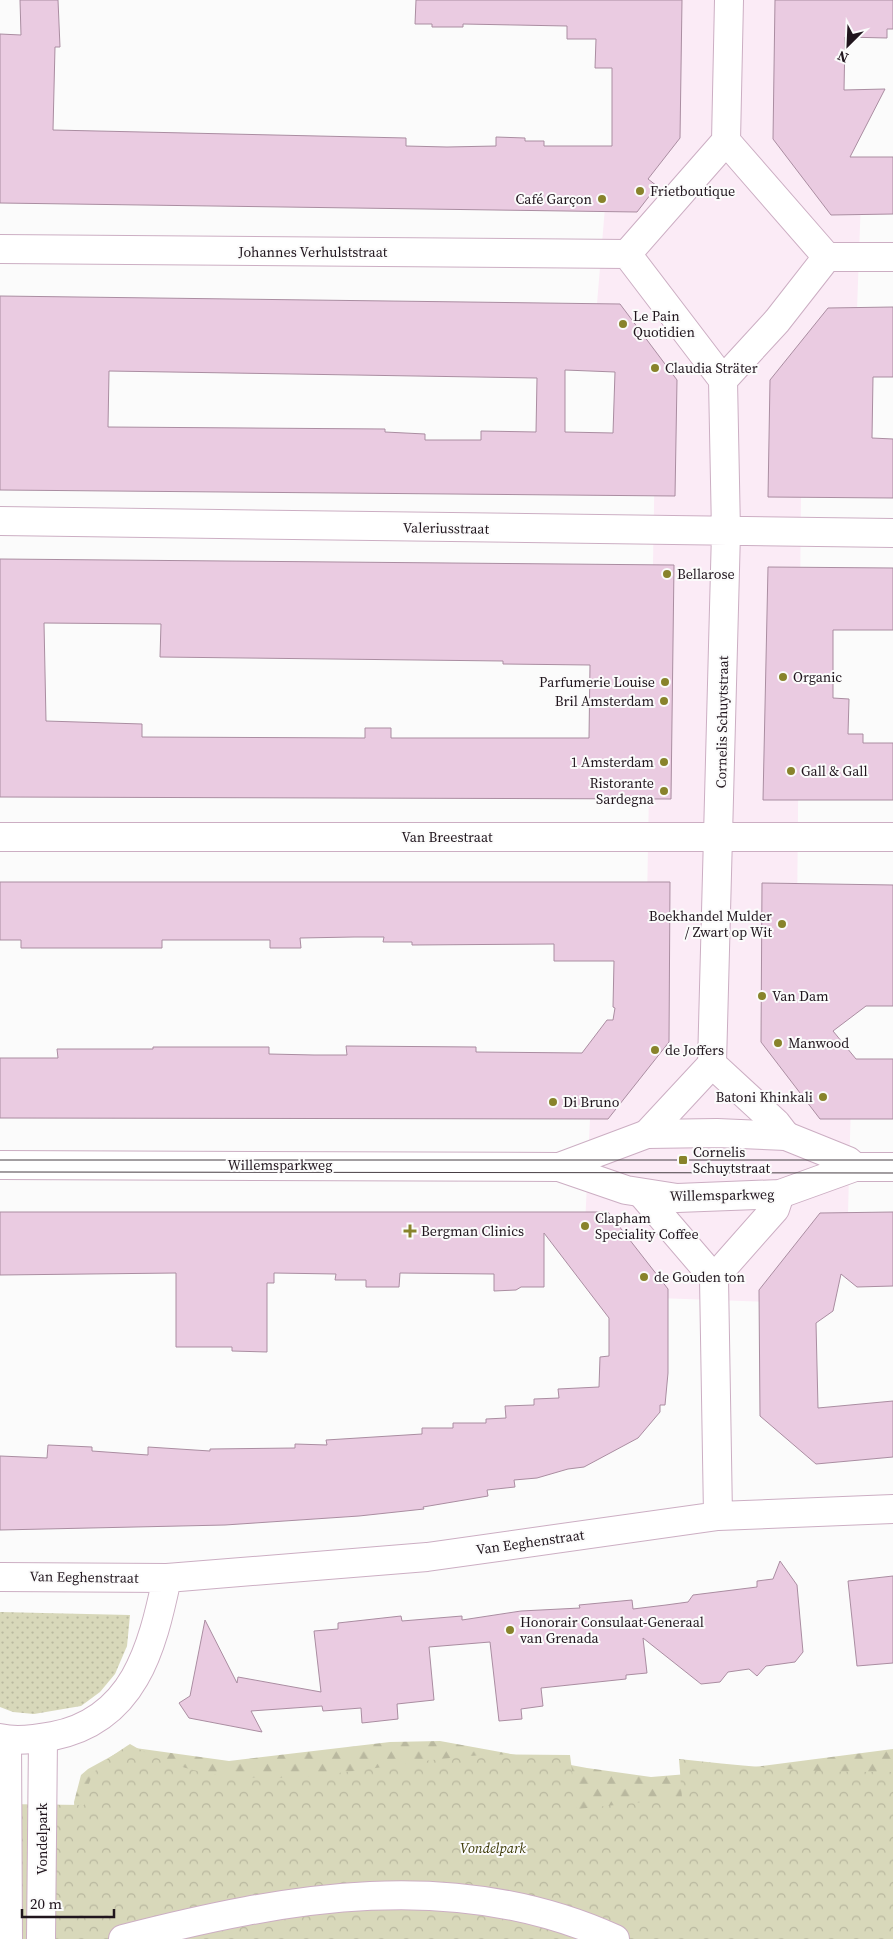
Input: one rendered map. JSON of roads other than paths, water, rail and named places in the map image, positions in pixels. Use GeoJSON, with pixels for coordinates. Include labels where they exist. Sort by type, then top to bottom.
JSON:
{"type":"FeatureCollection","features":[{"type":"Feature","properties":{"kind":"street"},"geometry":{"type":"LineString","coordinates":[[729,0],[726,141],[627,254],[723,380],[777,321],[827,257]]}},
{"type":"Feature","properties":{"kind":"street"},"geometry":{"type":"LineString","coordinates":[[726,141],[827,257],[893,257]]}},
{"type":"Feature","properties":{"kind":"street","name":"Johannes Verhulststraat"},"geometry":{"type":"LineString","coordinates":[[0,249],[627,254]]}},
{"type":"Feature","properties":{"kind":"street","name":"Cornelis Schuytstraat"},"geometry":{"type":"LineString","coordinates":[[712,1064],[720,836],[726,532],[723,380]]}},
{"type":"Feature","properties":{"kind":"street","name":"Valeriusstraat"},"geometry":{"type":"LineString","coordinates":[[0,521],[893,533]]}},
{"type":"Feature","properties":{"kind":"street","name":"Van Breestraat"},"geometry":{"type":"LineString","coordinates":[[0,837],[893,837]]}},
{"type":"Feature","properties":{"kind":"street"},"geometry":{"type":"LineString","coordinates":[[714,1278],[790,1190],[804,1178],[805,1167],[791,1138],[712,1064],[636,1138],[619,1150],[614,1166],[634,1192],[714,1278],[718,1516]]}},
{"type":"Feature","properties":{"kind":"street","name":"Willemsparkweg"},"geometry":{"type":"LineString","coordinates":[[559,1167],[636,1138],[717,1133],[791,1138],[848,1160],[855,1168]]}},
{"type":"Feature","properties":{"kind":"street","name":"Willemsparkweg"},"geometry":{"type":"LineString","coordinates":[[0,1165],[559,1167],[634,1192],[677,1198],[790,1190],[855,1168],[893,1167]]}},
{"type":"Feature","properties":{"kind":"street","name":"Van Eeghenstraat"},"geometry":{"type":"LineString","coordinates":[[0,1576],[167,1578],[427,1557],[718,1516],[893,1509]]}},
{"type":"Feature","properties":{"kind":"street"},"geometry":{"type":"LineString","coordinates":[[8,1939],[4,1739],[43,1738],[74,1732],[100,1719],[118,1703],[144,1662],[159,1618],[167,1578]]}},
{"type":"Feature","properties":{"kind":"street","name":"Vondelpark"},"geometry":{"type":"LineString","coordinates":[[41,1939],[43,1738]]}},
{"type":"Feature","properties":{"kind":"street"},"geometry":{"type":"LineString","coordinates":[[124,1939],[280,1904],[356,1895],[424,1895],[518,1905],[586,1926],[616,1939]]}},
{"type":"Feature","properties":{"kind":"tram line"},"geometry":{"type":"LineString","coordinates":[[0,1160],[893,1160]]}},
{"type":"Feature","properties":{"kind":"tram line"},"geometry":{"type":"LineString","coordinates":[[0,1172],[893,1173]]}},
{"type":"Feature","properties":{"kind":"place","name":"Frietboutique"},"geometry":{"type":"Point","coordinates":[640,191]}},
{"type":"Feature","properties":{"kind":"place","name":"Café Garçon"},"geometry":{"type":"Point","coordinates":[602,199]}},
{"type":"Feature","properties":{"kind":"place","name":"Le Pain Quotidien"},"geometry":{"type":"Point","coordinates":[623,324]}},
{"type":"Feature","properties":{"kind":"place","name":"Claudia Sträter"},"geometry":{"type":"Point","coordinates":[655,368]}},
{"type":"Feature","properties":{"kind":"place","name":"Bellarose"},"geometry":{"type":"Point","coordinates":[667,574]}},
{"type":"Feature","properties":{"kind":"place","name":"Organic"},"geometry":{"type":"Point","coordinates":[783,677]}},
{"type":"Feature","properties":{"kind":"place","name":"Parfumerie Louise"},"geometry":{"type":"Point","coordinates":[665,682]}},
{"type":"Feature","properties":{"kind":"place","name":"Bril Amsterdam"},"geometry":{"type":"Point","coordinates":[664,701]}},
{"type":"Feature","properties":{"kind":"place","name":"1 Amsterdam"},"geometry":{"type":"Point","coordinates":[664,762]}},
{"type":"Feature","properties":{"kind":"place","name":"Gall & Gall"},"geometry":{"type":"Point","coordinates":[791,771]}},
{"type":"Feature","properties":{"kind":"place","name":"Ristorante Sardegna"},"geometry":{"type":"Point","coordinates":[664,791]}},
{"type":"Feature","properties":{"kind":"place","name":"Boekhandel Mulder / Zwart op Wit"},"geometry":{"type":"Point","coordinates":[782,924]}},
{"type":"Feature","properties":{"kind":"place","name":"Van Dam"},"geometry":{"type":"Point","coordinates":[762,996]}},
{"type":"Feature","properties":{"kind":"place","name":"Manwood"},"geometry":{"type":"Point","coordinates":[778,1043]}},
{"type":"Feature","properties":{"kind":"place","name":"de Joffers"},"geometry":{"type":"Point","coordinates":[655,1050]}},
{"type":"Feature","properties":{"kind":"place","name":"Batoni Khinkali"},"geometry":{"type":"Point","coordinates":[823,1097]}},
{"type":"Feature","properties":{"kind":"place","name":"Di Bruno"},"geometry":{"type":"Point","coordinates":[553,1102]}},
{"type":"Feature","properties":{"kind":"place","name":"Cornelis Schuytstraat"},"geometry":{"type":"Point","coordinates":[683,1160]}},
{"type":"Feature","properties":{"kind":"place","name":"Clapham Speciality Coffee"},"geometry":{"type":"Point","coordinates":[585,1226]}},
{"type":"Feature","properties":{"kind":"place","name":"Bergman Clinics"},"geometry":{"type":"Point","coordinates":[410,1231]}},
{"type":"Feature","properties":{"kind":"place","name":"de Gouden ton"},"geometry":{"type":"Point","coordinates":[644,1277]}},
{"type":"Feature","properties":{"kind":"place","name":"Honorair Consulaat-Generaal van Grenada"},"geometry":{"type":"Point","coordinates":[510,1630]}}]}
